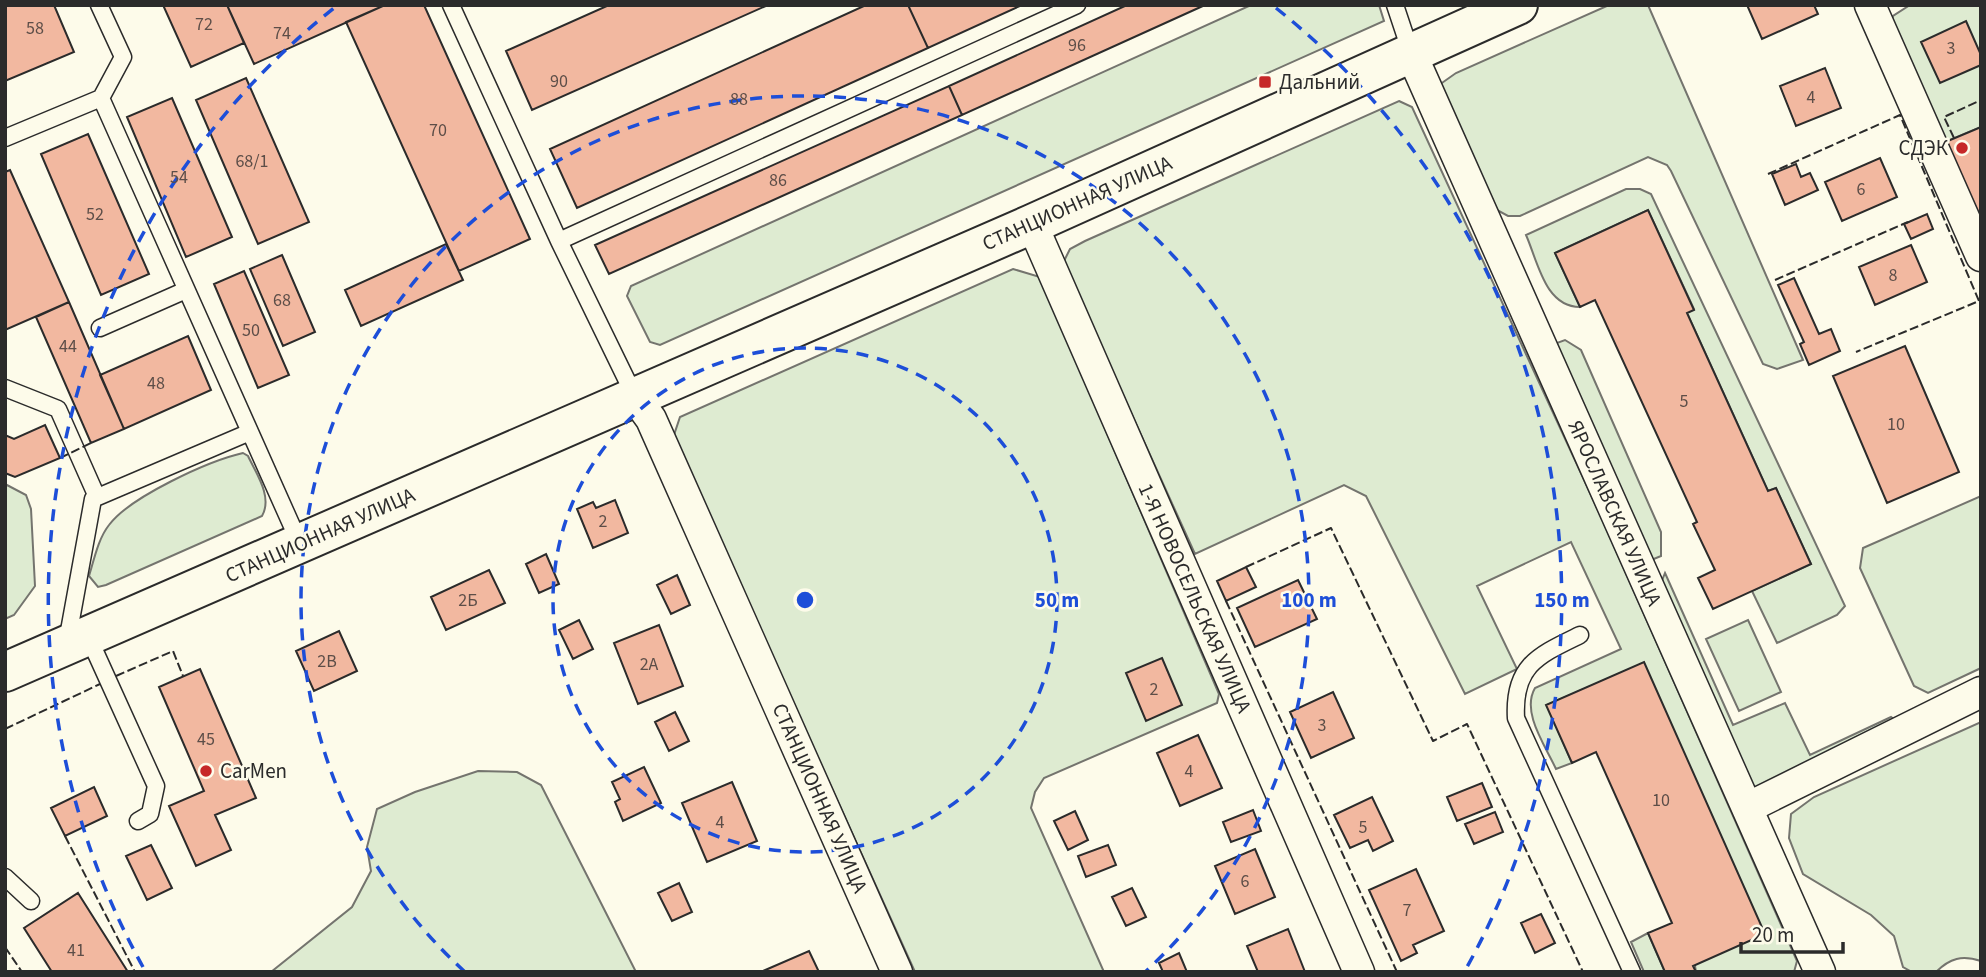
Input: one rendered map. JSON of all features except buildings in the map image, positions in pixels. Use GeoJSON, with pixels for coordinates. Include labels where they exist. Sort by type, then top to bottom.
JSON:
{"type":"FeatureCollection","features":[{"type":"Feature","properties":{"kind":"street","name":"СТАНЦИОННАЯ УЛИЦА"},"geometry":{"type":"LineString","coordinates":[[5,672],[1032,224],[1518,5]]}},
{"type":"Feature","properties":{"kind":"street"},"geometry":{"type":"LineString","coordinates":[[1870,5],[1981,256]]}},
{"type":"Feature","properties":{"kind":"street","name":"ЯРОСЛАВСКАЯ УЛИЦА"},"geometry":{"type":"LineString","coordinates":[[1411,53],[1820,972]]}},
{"type":"Feature","properties":{"kind":"street","name":"1-Я НОВОСЕЛЬСКАЯ УЛИЦА"},"geometry":{"type":"LineString","coordinates":[[1032,224],[1359,972]]}},
{"type":"Feature","properties":{"kind":"street","name":"СТАНЦИОННАЯ УЛИЦА"},"geometry":{"type":"LineString","coordinates":[[635,397],[652,418],[897,972]]}},
{"type":"Feature","properties":{"kind":"street"},"geometry":{"type":"LineString","coordinates":[[1747,808],[1981,692]]}},
{"type":"Feature","properties":{"kind":"lane"},"geometry":{"type":"LineString","coordinates":[[5,138],[101,98],[123,57],[99,5]]}},
{"type":"Feature","properties":{"kind":"lane"},"geometry":{"type":"LineString","coordinates":[[451,5],[559,241],[635,397]]}},
{"type":"Feature","properties":{"kind":"lane"},"geometry":{"type":"LineString","coordinates":[[559,241],[1077,5]]}},
{"type":"Feature","properties":{"kind":"lane"},"geometry":{"type":"LineString","coordinates":[[1395,5],[1411,53]]}},
{"type":"Feature","properties":{"kind":"lane"},"geometry":{"type":"LineString","coordinates":[[101,98],[300,544]]}},
{"type":"Feature","properties":{"kind":"lane"},"geometry":{"type":"LineString","coordinates":[[100,328],[186,290]]}},
{"type":"Feature","properties":{"kind":"lane"},"geometry":{"type":"LineString","coordinates":[[5,388],[58,409],[97,498]]}},
{"type":"Feature","properties":{"kind":"lane"},"geometry":{"type":"LineString","coordinates":[[138,821],[150,814],[156,786],[78,641],[93,499],[250,432]]}},
{"type":"Feature","properties":{"kind":"lane"},"geometry":{"type":"LineString","coordinates":[[1580,635],[1537,656],[1523,676],[1515,701],[1516,718],[1632,972]]}},
{"type":"Feature","properties":{"kind":"lane"},"geometry":{"type":"LineString","coordinates":[[5,877],[31,901]]}},
{"type":"Feature","properties":{"kind":"green space"},"geometry":{"type":"Polygon","coordinates":[[[1251,5],[1379,5],[1384,21],[660,345],[650,342],[627,296],[631,286],[1251,5]]]}},
{"type":"Feature","properties":{"kind":"green space"},"geometry":{"type":"Polygon","coordinates":[[[1609,5],[1648,5],[1803,360],[1777,369],[1763,364],[1667,165],[1648,157],[1520,216],[1508,216],[1497,210],[1439,85],[1456,73],[1609,5]]]}},
{"type":"Feature","properties":{"kind":"green space"},"geometry":{"type":"Polygon","coordinates":[[[1910,5],[1981,5],[1981,127],[1943,143],[1891,23],[1893,16],[1910,5]]]}},
{"type":"Feature","properties":{"kind":"green space"},"geometry":{"type":"Polygon","coordinates":[[[1399,101],[1412,107],[1603,521],[1797,961],[1794,972],[1696,972],[1644,663],[1547,705],[1572,763],[1556,769],[1533,718],[1531,697],[1535,688],[1621,649],[1571,542],[1477,586],[1517,669],[1465,694],[1366,496],[1344,485],[1195,554],[1063,263],[1070,249],[1085,241],[1399,101]]]}},
{"type":"Feature","properties":{"kind":"green space"},"geometry":{"type":"Polygon","coordinates":[[[1626,189],[1640,189],[1651,194],[1845,606],[1837,615],[1777,643],[1752,591],[1811,564],[1776,488],[1768,491],[1687,313],[1694,309],[1648,210],[1555,253],[1580,307],[1558,300],[1551,291],[1539,270],[1526,235],[1626,189]]]}},
{"type":"Feature","properties":{"kind":"green space"},"geometry":{"type":"Polygon","coordinates":[[[1013,269],[1040,277],[1219,694],[1217,703],[1044,778],[1035,792],[1031,808],[1104,972],[915,972],[673,438],[680,417],[1013,269]]]}},
{"type":"Feature","properties":{"kind":"green space"},"geometry":{"type":"Polygon","coordinates":[[[1565,340],[1581,350],[1661,532],[1661,556],[1649,561],[1554,344],[1565,340]]]}},
{"type":"Feature","properties":{"kind":"green space"},"geometry":{"type":"Polygon","coordinates":[[[243,453],[248,456],[265,493],[262,516],[98,587],[89,576],[99,543],[119,514],[171,481],[243,453]]]}},
{"type":"Feature","properties":{"kind":"green space"},"geometry":{"type":"Polygon","coordinates":[[[5,484],[26,495],[31,509],[35,586],[14,615],[5,619],[5,484]]]}},
{"type":"Feature","properties":{"kind":"green space"},"geometry":{"type":"Polygon","coordinates":[[[1981,496],[1981,668],[1928,693],[1914,686],[1860,568],[1863,548],[1981,496]]]}},
{"type":"Feature","properties":{"kind":"green space"},"geometry":{"type":"Polygon","coordinates":[[[1665,573],[1733,725],[1785,703],[1810,755],[1891,717],[1895,720],[1756,788],[1746,783],[1659,588],[1665,573]]]}},
{"type":"Feature","properties":{"kind":"green space"},"geometry":{"type":"Polygon","coordinates":[[[1748,620],[1781,692],[1739,711],[1706,639],[1748,620]]]}},
{"type":"Feature","properties":{"kind":"green space"},"geometry":{"type":"Polygon","coordinates":[[[1981,722],[1981,961],[1957,959],[1936,972],[1912,972],[1903,967],[1894,936],[1871,915],[1803,874],[1789,838],[1791,814],[1814,797],[1981,722]]]}},
{"type":"Feature","properties":{"kind":"green space"},"geometry":{"type":"Polygon","coordinates":[[[478,771],[517,772],[541,785],[636,972],[271,972],[352,907],[371,871],[367,847],[377,809],[415,792],[478,771]]]}},
{"type":"Feature","properties":{"kind":"green space"},"geometry":{"type":"Polygon","coordinates":[[[1648,933],[1665,972],[1644,972],[1631,942],[1648,933]]]}},
{"type":"Feature","properties":{"kind":"fence"},"geometry":{"type":"LineString","coordinates":[[1954,138],[1944,117],[1981,100]]}},
{"type":"Feature","properties":{"kind":"fence"},"geometry":{"type":"LineString","coordinates":[[1768,174],[1900,115],[1979,301],[1856,352]]}},
{"type":"Feature","properties":{"kind":"fence"},"geometry":{"type":"LineString","coordinates":[[1775,280],[1908,222]]}},
{"type":"Feature","properties":{"kind":"fence"},"geometry":{"type":"LineString","coordinates":[[60,458],[91,443]]}},
{"type":"Feature","properties":{"kind":"fence"},"geometry":{"type":"LineString","coordinates":[[1246,567],[1331,528],[1433,741],[1467,724],[1583,972]]}},
{"type":"Feature","properties":{"kind":"fence"},"geometry":{"type":"LineString","coordinates":[[1226,601],[1397,972]]}},
{"type":"Feature","properties":{"kind":"fence"},"geometry":{"type":"LineString","coordinates":[[116,676],[173,651],[183,676]]}},
{"type":"Feature","properties":{"kind":"fence"},"geometry":{"type":"LineString","coordinates":[[5,729],[100,684]]}},
{"type":"Feature","properties":{"kind":"fence"},"geometry":{"type":"LineString","coordinates":[[65,836],[135,972]]}},
{"type":"Feature","properties":{"kind":"fence"},"geometry":{"type":"LineString","coordinates":[[5,947],[22,972]]}},
{"type":"Feature","properties":{"kind":"place","name":"Дальний"},"geometry":{"type":"Point","coordinates":[1265,82]}},
{"type":"Feature","properties":{"kind":"place","name":"СДЭК"},"geometry":{"type":"Point","coordinates":[1962,148]}},
{"type":"Feature","properties":{"kind":"place","name":"CarMen"},"geometry":{"type":"Point","coordinates":[206,771]}}]}
